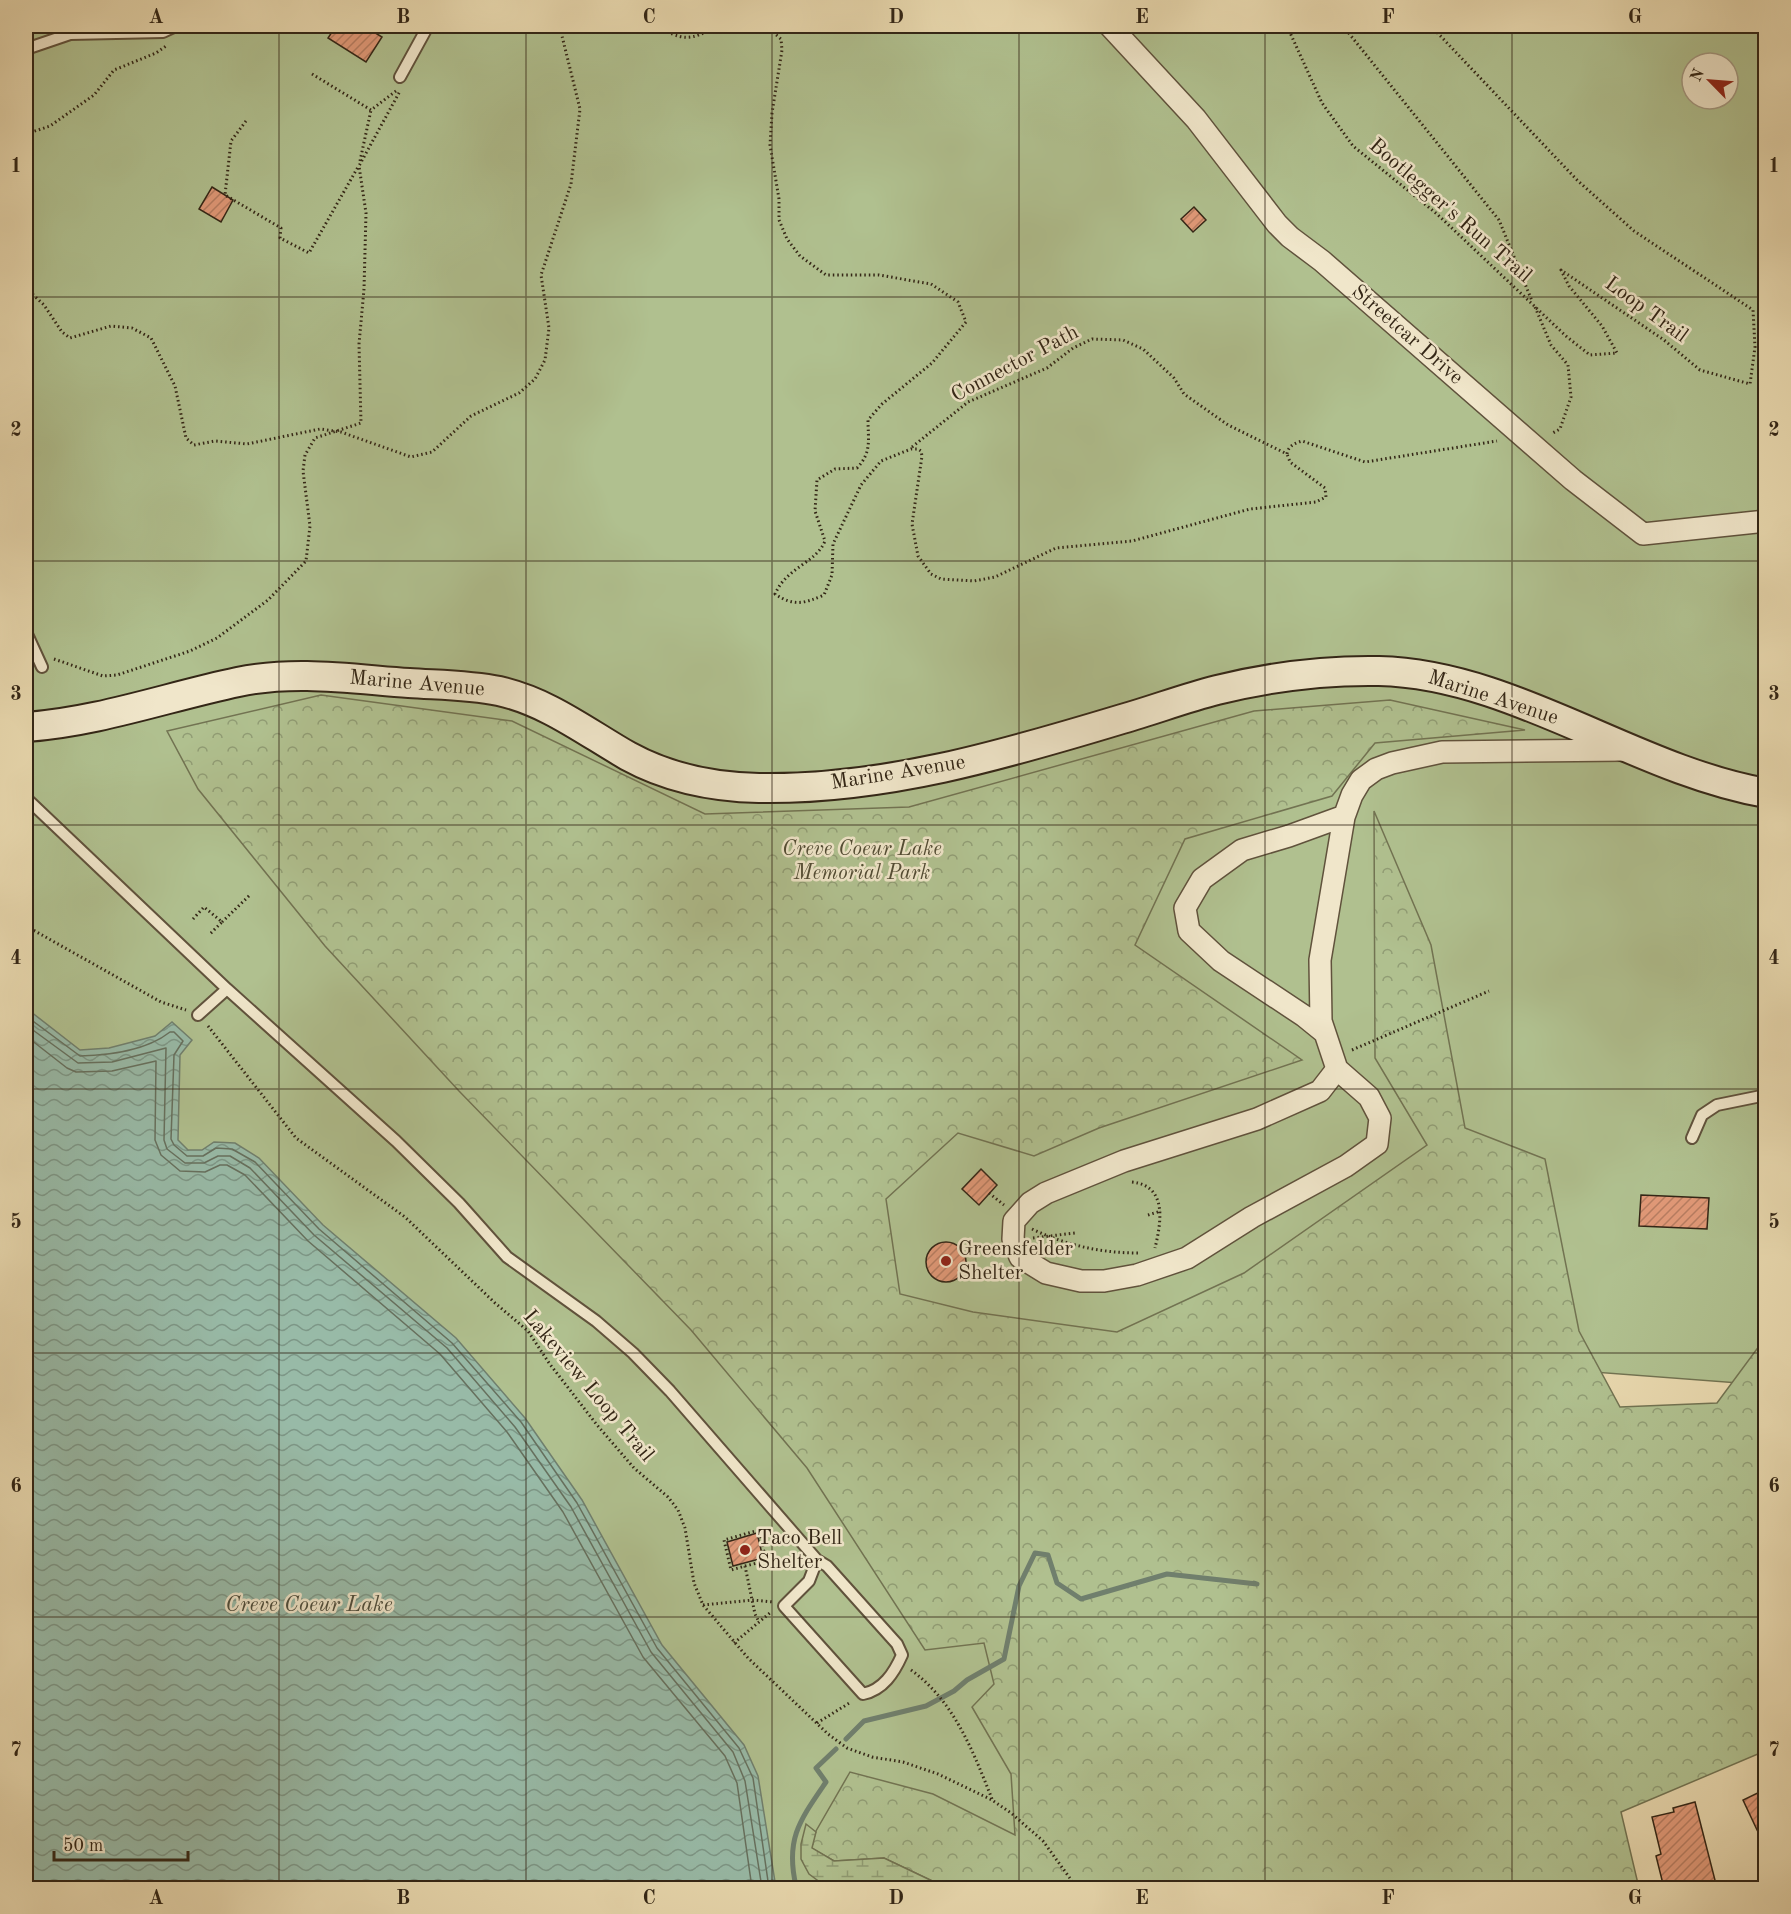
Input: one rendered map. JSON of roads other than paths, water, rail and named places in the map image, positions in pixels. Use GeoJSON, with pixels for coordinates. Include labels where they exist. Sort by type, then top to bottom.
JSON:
{"type":"FeatureCollection","features":[{"type":"Feature","properties":{"kind":"main road","name":"Marine Avenue"},"geometry":{"type":"LineString","coordinates":[[26,728],[53,726],[243,681],[291,675],[329,676],[498,691],[534,702],[559,713],[633,758],[673,775],[713,785],[761,788],[857,784],[932,772],[1010,752],[1216,691],[1322,672],[1379,671],[1423,675],[1455,682],[1555,717],[1630,750],[1700,775],[1745,790],[1766,793]]}},
{"type":"Feature","properties":{"kind":"street","name":"Streetcar Drive"},"geometry":{"type":"LineString","coordinates":[[1110,26],[1196,118],[1241,180],[1290,237],[1322,261],[1573,480],[1643,534],[1766,521]]}},
{"type":"Feature","properties":{"kind":"street"},"geometry":{"type":"LineString","coordinates":[[1335,1063],[1320,1091],[1257,1119],[1124,1161],[1046,1193],[1030,1203],[1014,1221],[1013,1239],[1020,1257],[1046,1273],[1081,1281],[1104,1281],[1137,1275],[1187,1258],[1252,1217],[1346,1166],[1377,1144],[1380,1118],[1368,1097],[1335,1063],[1321,1021],[1320,960],[1344,816],[1361,780],[1376,769],[1392,763],[1442,752],[1630,750]]}},
{"type":"Feature","properties":{"kind":"street"},"geometry":{"type":"LineString","coordinates":[[1325,1033],[1304,1016],[1221,961],[1189,931],[1185,908],[1202,879],[1242,850],[1344,816]]}},
{"type":"Feature","properties":{"kind":"lane"},"geometry":{"type":"LineString","coordinates":[[26,49],[70,34],[163,32],[176,26]]}},
{"type":"Feature","properties":{"kind":"lane"},"geometry":{"type":"LineString","coordinates":[[400,77],[428,26]]}},
{"type":"Feature","properties":{"kind":"lane"},"geometry":{"type":"LineString","coordinates":[[26,632],[41,665]]}},
{"type":"Feature","properties":{"kind":"lane"},"geometry":{"type":"LineString","coordinates":[[26,798],[227,989],[396,1141],[459,1203],[507,1257],[596,1321],[633,1353],[670,1391],[817,1560],[827,1566],[897,1644],[902,1656],[890,1678],[873,1692],[863,1694],[784,1606],[808,1581],[817,1560]]}},
{"type":"Feature","properties":{"kind":"lane"},"geometry":{"type":"LineString","coordinates":[[198,1015],[227,989]]}},
{"type":"Feature","properties":{"kind":"lane"},"geometry":{"type":"LineString","coordinates":[[1692,1138],[1702,1115],[1717,1105],[1766,1095]]}},
{"type":"Feature","properties":{"kind":"water","name":"Creve Coeur Lake"},"geometry":{"type":"Polygon","coordinates":[[[26,1008],[80,1050],[109,1048],[155,1036],[172,1022],[192,1040],[180,1055],[178,1140],[188,1150],[202,1150],[214,1142],[235,1143],[259,1158],[323,1225],[456,1338],[525,1418],[582,1500],[662,1645],[744,1745],[758,1776],[776,1888],[26,1888],[26,1008]]]}},
{"type":"Feature","properties":{"kind":"waterway"},"geometry":{"type":"LineString","coordinates":[[846,1739],[864,1721],[926,1706],[1004,1659],[1019,1586],[1035,1553],[1048,1555],[1057,1583],[1081,1599],[1167,1574],[1257,1584],[1254,1583]]}},
{"type":"Feature","properties":{"kind":"waterway"},"geometry":{"type":"LineString","coordinates":[[800,1888],[796,1886],[793,1870],[794,1842],[802,1819],[826,1782],[816,1768],[836,1749]]}},
{"type":"Feature","properties":{"kind":"place","name":"Greensfelder Shelter"},"geometry":{"type":"Point","coordinates":[946,1261]}},
{"type":"Feature","properties":{"kind":"place","name":"Taco Bell Shelter"},"geometry":{"type":"Point","coordinates":[745,1550]}},
{"type":"Feature","properties":{"kind":"park label","name":"Creve Coeur Lake Memorial Park"},"geometry":{"type":"Point","coordinates":[862,861]}}]}
